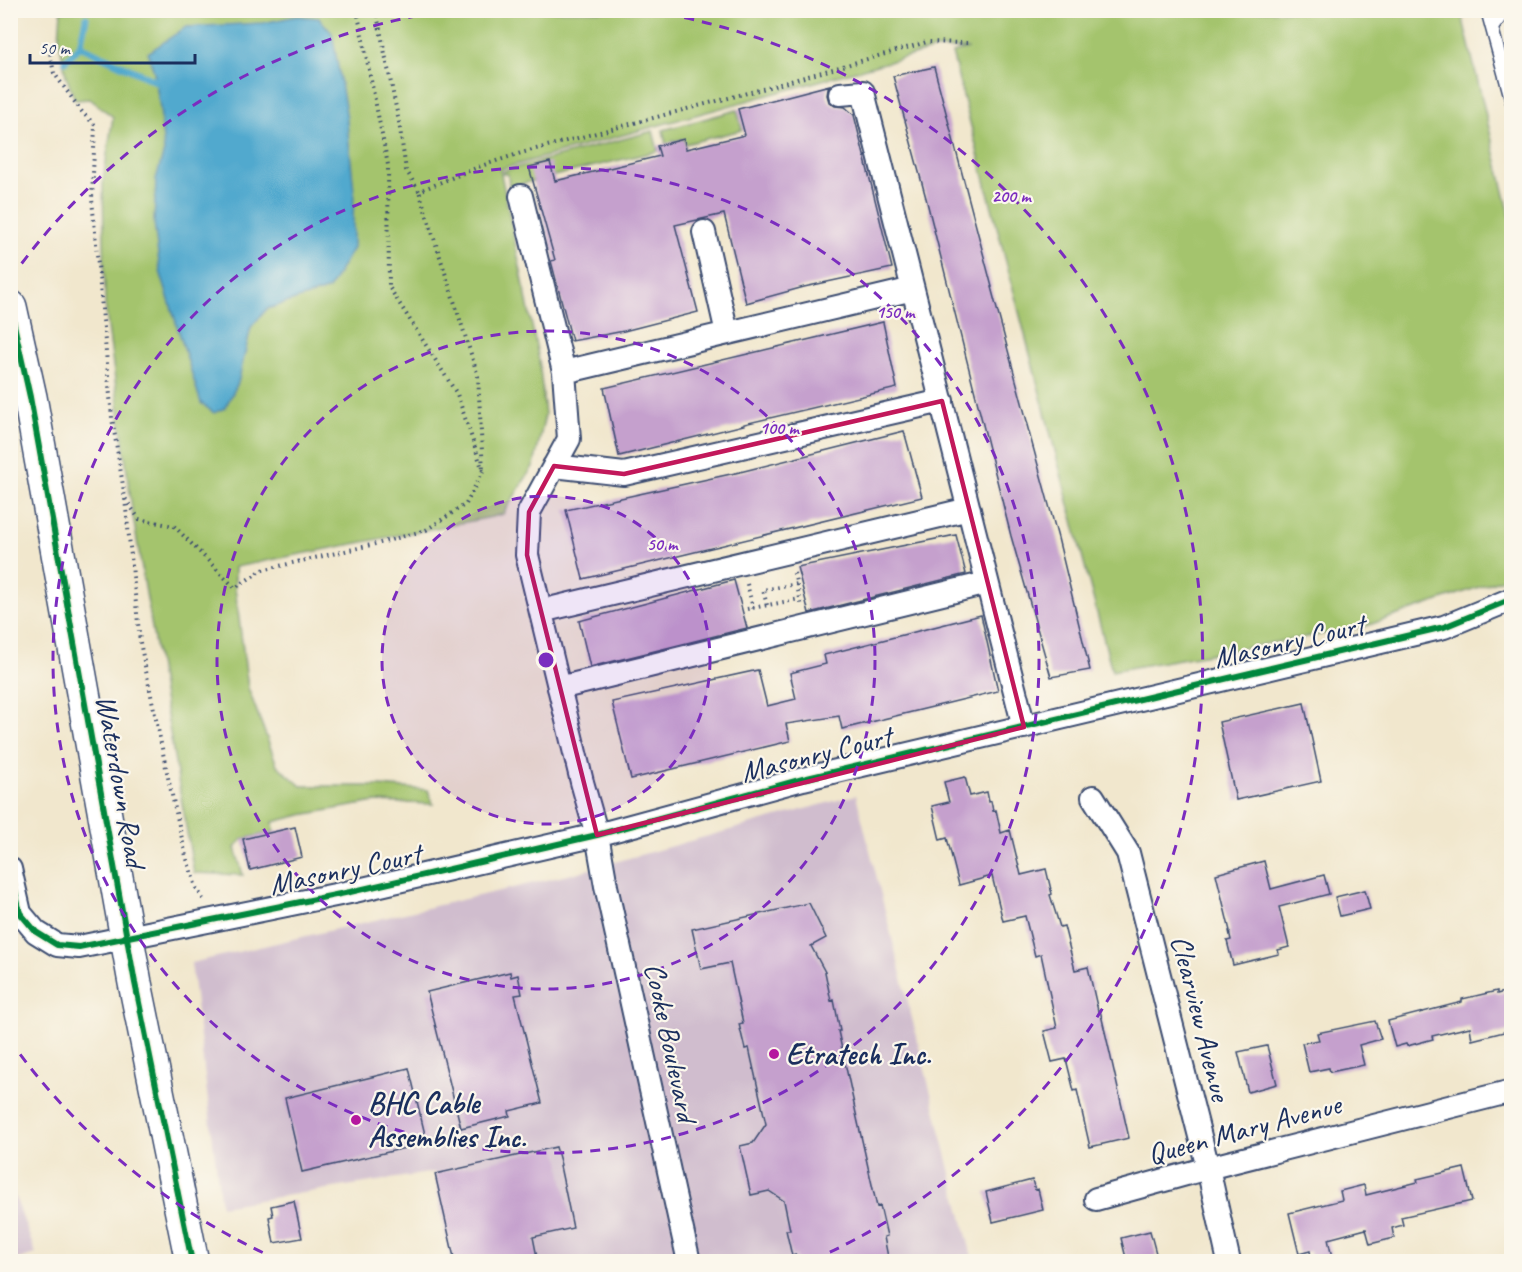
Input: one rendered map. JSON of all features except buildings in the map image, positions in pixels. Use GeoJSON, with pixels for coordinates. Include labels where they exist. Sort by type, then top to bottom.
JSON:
{"type":"FeatureCollection","features":[{"type":"Feature","properties":{"kind":"main road","name":"Waterdown Road"},"geometry":{"type":"LineString","coordinates":[[10,307],[30,397],[135,983],[192,1262]]}},
{"type":"Feature","properties":{"kind":"street"},"geometry":{"type":"LineString","coordinates":[[840,94],[863,92],[1023,727]]}},
{"type":"Feature","properties":{"kind":"street","name":"Cooke Boulevard"},"geometry":{"type":"LineString","coordinates":[[521,196],[564,372],[569,440],[530,512],[527,555],[597,835],[608,897],[689,1262]]}},
{"type":"Feature","properties":{"kind":"street"},"geometry":{"type":"LineString","coordinates":[[704,232],[727,333]]}},
{"type":"Feature","properties":{"kind":"street"},"geometry":{"type":"LineString","coordinates":[[564,372],[913,289]]}},
{"type":"Feature","properties":{"kind":"street"},"geometry":{"type":"LineString","coordinates":[[554,466],[624,474],[942,401]]}},
{"type":"Feature","properties":{"kind":"street"},"geometry":{"type":"LineString","coordinates":[[541,611],[969,508]]}},
{"type":"Feature","properties":{"kind":"street"},"geometry":{"type":"LineString","coordinates":[[559,688],[987,583]]}},
{"type":"Feature","properties":{"kind":"street","name":"Masonry Court"},"geometry":{"type":"LineString","coordinates":[[10,868],[20,913],[36,932],[57,945],[79,947],[350,892],[597,835],[803,779],[1444,627],[1512,599]]}},
{"type":"Feature","properties":{"kind":"street","name":"Clearview Avenue"},"geometry":{"type":"LineString","coordinates":[[1093,797],[1128,853],[1208,1168],[1229,1262]]}},
{"type":"Feature","properties":{"kind":"street","name":"Queen Mary Avenue"},"geometry":{"type":"LineString","coordinates":[[1096,1199],[1208,1168],[1512,1091]]}},
{"type":"Feature","properties":{"kind":"lane"},"geometry":{"type":"LineString","coordinates":[[1487,10],[1512,102]]}},
{"type":"Feature","properties":{"kind":"lane"},"geometry":{"type":"LineString","coordinates":[[1492,28],[1507,10]]}},
{"type":"Feature","properties":{"kind":"path"},"geometry":{"type":"LineString","coordinates":[[357,10],[388,165],[389,287],[457,394],[483,471]]}},
{"type":"Feature","properties":{"kind":"path"},"geometry":{"type":"LineString","coordinates":[[125,498],[139,519],[174,526],[235,588],[262,570],[426,530],[466,504],[483,471],[478,376],[419,191],[406,170],[399,122],[376,10]]}},
{"type":"Feature","properties":{"kind":"path"},"geometry":{"type":"LineString","coordinates":[[419,191],[521,153],[766,88],[927,42],[967,43]]}},
{"type":"Feature","properties":{"kind":"path"},"geometry":{"type":"LineString","coordinates":[[49,48],[54,73],[82,112],[95,125],[93,210],[112,418],[125,498],[140,642],[186,856],[202,899]]}},
{"type":"Feature","properties":{"kind":"path"},"geometry":{"type":"LineString","coordinates":[[790,552],[806,627]]}},
{"type":"Feature","properties":{"kind":"path"},"geometry":{"type":"LineString","coordinates":[[767,605],[764,590],[797,584]]}},
{"type":"Feature","properties":{"kind":"path"},"geometry":{"type":"LineString","coordinates":[[747,609],[800,599]]}},
{"type":"Feature","properties":{"kind":"highlighted area"},"geometry":{"type":"Polygon","coordinates":[[[942,401],[1024,727],[597,835],[527,555],[529,512],[554,466],[624,474],[942,401]]]}},
{"type":"Feature","properties":{"kind":"shaded area"},"geometry":{"type":"Polygon","coordinates":[[[856,795],[973,1261],[450,1261],[434,1172],[221,1206],[191,963],[568,875],[856,795]]]}},
{"type":"Feature","properties":{"kind":"shaded area"},"geometry":{"type":"Polygon","coordinates":[[[11,1186],[36,1254],[10,1261],[11,1186]]]}},
{"type":"Feature","properties":{"kind":"green space"},"geometry":{"type":"Polygon","coordinates":[[[61,11],[1461,11],[1511,220],[1511,576],[1363,627],[1112,671],[952,53],[969,49],[935,49],[500,169],[539,360],[545,415],[534,465],[503,514],[235,567],[235,588],[248,688],[277,765],[301,786],[379,786],[428,790],[433,804],[375,802],[273,822],[274,832],[243,839],[235,848],[243,875],[194,873],[133,517],[105,304],[103,181],[113,117],[90,99],[75,100],[66,76],[59,39],[61,11]]]}},
{"type":"Feature","properties":{"kind":"green space"},"geometry":{"type":"Polygon","coordinates":[[[737,110],[742,130],[685,144],[683,139],[673,141],[674,146],[666,145],[663,130],[737,110]]]}},
{"type":"Feature","properties":{"kind":"green space"},"geometry":{"type":"Polygon","coordinates":[[[653,131],[658,151],[509,188],[508,174],[503,174],[503,171],[653,131]]]}},
{"type":"Feature","properties":{"kind":"water"},"geometry":{"type":"Polygon","coordinates":[[[297,16],[319,18],[332,33],[346,112],[354,191],[353,248],[329,289],[267,309],[251,327],[238,383],[225,408],[214,413],[201,403],[160,271],[154,222],[156,179],[164,151],[160,108],[154,72],[148,53],[186,27],[263,23],[297,16]]]}},
{"type":"Feature","properties":{"kind":"waterway"},"geometry":{"type":"LineString","coordinates":[[65,61],[80,46],[86,18]]}},
{"type":"Feature","properties":{"kind":"waterway"},"geometry":{"type":"LineString","coordinates":[[80,46],[162,84]]}},
{"type":"Feature","properties":{"kind":"cycle path"},"geometry":{"type":"LineString","coordinates":[[10,307],[30,397],[135,983],[192,1262]]}},
{"type":"Feature","properties":{"kind":"cycle path"},"geometry":{"type":"LineString","coordinates":[[10,869],[20,913],[36,932],[57,945],[79,947],[350,892],[597,835],[803,779],[1444,627],[1512,599]]}},
{"type":"Feature","properties":{"kind":"place","name":"Etratech Inc."},"geometry":{"type":"Point","coordinates":[774,1054]}},
{"type":"Feature","properties":{"kind":"place","name":"BHC Cable Assemblies Inc."},"geometry":{"type":"Point","coordinates":[356,1120]}}]}
